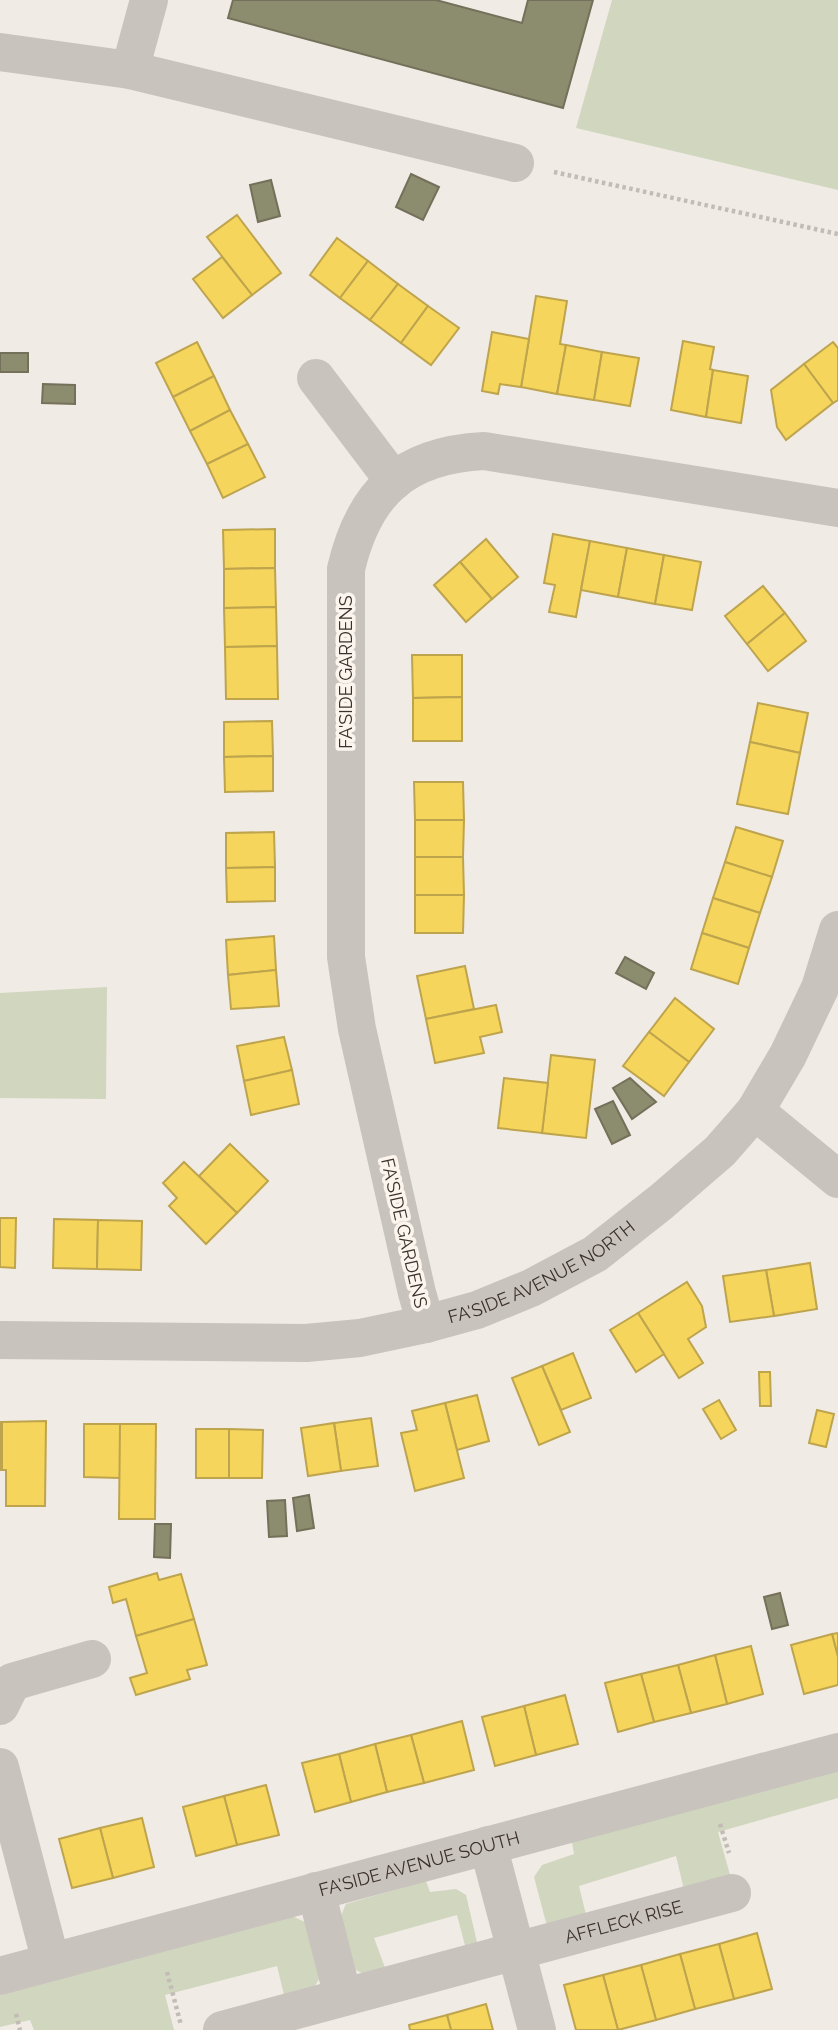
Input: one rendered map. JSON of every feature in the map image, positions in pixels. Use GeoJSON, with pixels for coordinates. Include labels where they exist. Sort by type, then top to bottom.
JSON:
{"type":"FeatureCollection","features":[{"type":"Feature","properties":{"kind":"street"},"geometry":{"type":"LineString","coordinates":[[130,70],[149,0]]}},
{"type":"Feature","properties":{"kind":"street"},"geometry":{"type":"LineString","coordinates":[[0,52],[130,70],[515,163]]}},
{"type":"Feature","properties":{"kind":"street"},"geometry":{"type":"LineString","coordinates":[[316,378],[394,481]]}},
{"type":"Feature","properties":{"kind":"street","name":"FA'SIDE GARDENS"},"geometry":{"type":"LineString","coordinates":[[426,1324],[357,1029],[346,957],[346,569],[361,520],[376,499],[394,481],[414,467],[436,457],[484,451],[838,508]]}},
{"type":"Feature","properties":{"kind":"street","name":"FA'SIDE AVENUE NORTH"},"geometry":{"type":"LineString","coordinates":[[0,1340],[306,1343],[360,1338],[477,1310],[531,1288],[594,1254],[662,1202],[720,1150],[755,1111],[788,1055],[820,989],[838,930]]}},
{"type":"Feature","properties":{"kind":"street"},"geometry":{"type":"LineString","coordinates":[[755,1111],[838,1179]]}},
{"type":"Feature","properties":{"kind":"street"},"geometry":{"type":"LineString","coordinates":[[0,1706],[12,1682],[92,1659]]}},
{"type":"Feature","properties":{"kind":"street","name":"FA'SIDE AVENUE SOUTH"},"geometry":{"type":"LineString","coordinates":[[0,1976],[838,1752]]}},
{"type":"Feature","properties":{"kind":"street"},"geometry":{"type":"LineString","coordinates":[[0,1767],[51,1962]]}},
{"type":"Feature","properties":{"kind":"street"},"geometry":{"type":"LineString","coordinates":[[488,1845],[537,2030]]}},
{"type":"Feature","properties":{"kind":"street"},"geometry":{"type":"LineString","coordinates":[[316,1891],[342,1997]]}},
{"type":"Feature","properties":{"kind":"street","name":"AFFLECK RISE"},"geometry":{"type":"LineString","coordinates":[[222,2030],[732,1893]]}},
{"type":"Feature","properties":{"kind":"path"},"geometry":{"type":"LineString","coordinates":[[515,163],[838,234]]}},
{"type":"Feature","properties":{"kind":"path"},"geometry":{"type":"LineString","coordinates":[[709,1786],[738,1883],[732,1893]]}},
{"type":"Feature","properties":{"kind":"path"},"geometry":{"type":"LineString","coordinates":[[157,1934],[182,2030]]}},
{"type":"Feature","properties":{"kind":"green space"},"geometry":{"type":"Polygon","coordinates":[[[612,0],[838,0],[838,190],[576,128],[612,0]]]}},
{"type":"Feature","properties":{"kind":"green space"},"geometry":{"type":"Polygon","coordinates":[[[107,987],[106,1099],[0,1098],[0,993],[107,987]]]}},
{"type":"Feature","properties":{"kind":"green space"},"geometry":{"type":"Polygon","coordinates":[[[838,1770],[838,1798],[718,1832],[732,1882],[685,1894],[676,1856],[579,1886],[587,1919],[548,1930],[534,1877],[542,1865],[574,1854],[572,1842],[838,1770]]]}},
{"type":"Feature","properties":{"kind":"green space"},"geometry":{"type":"Polygon","coordinates":[[[426,1881],[430,1892],[456,1889],[466,1895],[479,1951],[467,1953],[457,1915],[374,1938],[387,1973],[368,1977],[353,1968],[339,1920],[346,1904],[426,1881]]]}},
{"type":"Feature","properties":{"kind":"green space"},"geometry":{"type":"Polygon","coordinates":[[[292,1916],[307,1923],[321,1976],[311,1992],[285,1999],[277,1966],[165,1995],[174,2030],[34,2030],[30,2020],[0,2027],[0,1995],[292,1916]]]}},
{"type":"Feature","properties":{"kind":"building: Homes"},"geometry":{"type":"Polygon","coordinates":[[[237,215],[281,273],[252,295],[207,237],[237,215]]]}},
{"type":"Feature","properties":{"kind":"building: Homes"},"geometry":{"type":"Polygon","coordinates":[[[337,238],[368,261],[340,298],[310,275],[337,238]]]}},
{"type":"Feature","properties":{"kind":"building: Homes"},"geometry":{"type":"Polygon","coordinates":[[[222,257],[252,295],[223,318],[193,279],[222,257]]]}},
{"type":"Feature","properties":{"kind":"building: Homes"},"geometry":{"type":"Polygon","coordinates":[[[368,261],[398,284],[370,320],[340,298],[368,261]]]}},
{"type":"Feature","properties":{"kind":"building: Homes"},"geometry":{"type":"Polygon","coordinates":[[[398,284],[428,306],[401,343],[370,320],[398,284]]]}},
{"type":"Feature","properties":{"kind":"building: Homes"},"geometry":{"type":"Polygon","coordinates":[[[536,296],[567,301],[560,344],[566,345],[557,394],[521,387],[536,296]]]}},
{"type":"Feature","properties":{"kind":"building: Homes"},"geometry":{"type":"Polygon","coordinates":[[[428,306],[459,328],[431,365],[401,343],[428,306]]]}},
{"type":"Feature","properties":{"kind":"building: Homes"},"geometry":{"type":"Polygon","coordinates":[[[492,332],[529,339],[521,387],[500,384],[498,394],[482,391],[492,332]]]}},
{"type":"Feature","properties":{"kind":"building: Homes"},"geometry":{"type":"Polygon","coordinates":[[[683,341],[714,347],[706,417],[671,410],[683,341]]]}},
{"type":"Feature","properties":{"kind":"building: Homes"},"geometry":{"type":"Polygon","coordinates":[[[197,342],[214,376],[173,397],[156,363],[197,342]]]}},
{"type":"Feature","properties":{"kind":"building: Homes"},"geometry":{"type":"Polygon","coordinates":[[[833,342],[838,348],[838,400],[833,403],[804,364],[833,342]]]}},
{"type":"Feature","properties":{"kind":"building: Homes"},"geometry":{"type":"Polygon","coordinates":[[[566,345],[602,352],[594,400],[557,394],[566,345]]]}},
{"type":"Feature","properties":{"kind":"building: Homes"},"geometry":{"type":"Polygon","coordinates":[[[602,352],[639,358],[630,406],[594,400],[602,352]]]}},
{"type":"Feature","properties":{"kind":"building: Homes"},"geometry":{"type":"Polygon","coordinates":[[[804,364],[833,403],[786,440],[777,427],[771,390],[804,364]]]}},
{"type":"Feature","properties":{"kind":"building: Homes"},"geometry":{"type":"Polygon","coordinates":[[[713,370],[748,376],[741,423],[706,417],[713,370]]]}},
{"type":"Feature","properties":{"kind":"building: Homes"},"geometry":{"type":"Polygon","coordinates":[[[214,376],[230,410],[190,431],[173,397],[214,376]]]}},
{"type":"Feature","properties":{"kind":"building: Homes"},"geometry":{"type":"Polygon","coordinates":[[[230,410],[248,444],[207,464],[190,431],[230,410]]]}},
{"type":"Feature","properties":{"kind":"building: Homes"},"geometry":{"type":"Polygon","coordinates":[[[248,444],[265,477],[223,498],[207,464],[248,444]]]}},
{"type":"Feature","properties":{"kind":"building: Homes"},"geometry":{"type":"Polygon","coordinates":[[[275,529],[275,568],[224,569],[223,530],[275,529]]]}},
{"type":"Feature","properties":{"kind":"building: Homes"},"geometry":{"type":"Polygon","coordinates":[[[553,534],[590,541],[576,617],[549,612],[555,585],[544,583],[553,534]]]}},
{"type":"Feature","properties":{"kind":"building: Homes"},"geometry":{"type":"Polygon","coordinates":[[[486,539],[518,577],[492,599],[460,562],[486,539]]]}},
{"type":"Feature","properties":{"kind":"building: Homes"},"geometry":{"type":"Polygon","coordinates":[[[590,541],[627,548],[618,597],[581,590],[590,541]]]}},
{"type":"Feature","properties":{"kind":"building: Homes"},"geometry":{"type":"Polygon","coordinates":[[[627,548],[664,555],[655,604],[618,597],[627,548]]]}},
{"type":"Feature","properties":{"kind":"building: Homes"},"geometry":{"type":"Polygon","coordinates":[[[664,555],[701,562],[692,610],[655,604],[664,555]]]}},
{"type":"Feature","properties":{"kind":"building: Homes"},"geometry":{"type":"Polygon","coordinates":[[[460,562],[492,599],[466,622],[434,585],[460,562]]]}},
{"type":"Feature","properties":{"kind":"building: Homes"},"geometry":{"type":"Polygon","coordinates":[[[275,568],[276,607],[224,608],[224,569],[275,568]]]}},
{"type":"Feature","properties":{"kind":"building: Homes"},"geometry":{"type":"Polygon","coordinates":[[[763,586],[785,613],[747,644],[725,616],[763,586]]]}},
{"type":"Feature","properties":{"kind":"building: Homes"},"geometry":{"type":"Polygon","coordinates":[[[276,607],[277,646],[225,647],[224,608],[276,607]]]}},
{"type":"Feature","properties":{"kind":"building: Homes"},"geometry":{"type":"Polygon","coordinates":[[[785,613],[806,641],[768,671],[747,644],[785,613]]]}},
{"type":"Feature","properties":{"kind":"building: Homes"},"geometry":{"type":"Polygon","coordinates":[[[277,646],[278,699],[226,699],[225,647],[277,646]]]}},
{"type":"Feature","properties":{"kind":"building: Homes"},"geometry":{"type":"Polygon","coordinates":[[[412,655],[462,655],[462,697],[413,698],[412,655]]]}},
{"type":"Feature","properties":{"kind":"building: Homes"},"geometry":{"type":"Polygon","coordinates":[[[462,697],[462,741],[413,741],[413,698],[462,697]]]}},
{"type":"Feature","properties":{"kind":"building: Homes"},"geometry":{"type":"Polygon","coordinates":[[[758,703],[808,713],[800,753],[750,742],[758,703]]]}},
{"type":"Feature","properties":{"kind":"building: Homes"},"geometry":{"type":"Polygon","coordinates":[[[272,721],[273,756],[224,757],[224,722],[272,721]]]}},
{"type":"Feature","properties":{"kind":"building: Homes"},"geometry":{"type":"Polygon","coordinates":[[[750,742],[800,753],[788,814],[737,804],[750,742]]]}},
{"type":"Feature","properties":{"kind":"building: Homes"},"geometry":{"type":"Polygon","coordinates":[[[273,756],[273,791],[225,792],[224,757],[273,756]]]}},
{"type":"Feature","properties":{"kind":"building: Homes"},"geometry":{"type":"Polygon","coordinates":[[[414,782],[463,782],[464,820],[415,820],[414,782]]]}},
{"type":"Feature","properties":{"kind":"building: Homes"},"geometry":{"type":"Polygon","coordinates":[[[415,820],[464,820],[463,857],[415,857],[415,820]]]}},
{"type":"Feature","properties":{"kind":"building: Homes"},"geometry":{"type":"Polygon","coordinates":[[[736,827],[783,841],[772,877],[725,862],[736,827]]]}},
{"type":"Feature","properties":{"kind":"building: Homes"},"geometry":{"type":"Polygon","coordinates":[[[274,832],[275,867],[226,868],[226,833],[274,832]]]}},
{"type":"Feature","properties":{"kind":"building: Homes"},"geometry":{"type":"Polygon","coordinates":[[[415,857],[463,857],[464,895],[415,895],[415,857]]]}},
{"type":"Feature","properties":{"kind":"building: Homes"},"geometry":{"type":"Polygon","coordinates":[[[725,862],[772,877],[760,913],[713,898],[725,862]]]}},
{"type":"Feature","properties":{"kind":"building: Homes"},"geometry":{"type":"Polygon","coordinates":[[[275,867],[275,901],[227,902],[226,868],[275,867]]]}},
{"type":"Feature","properties":{"kind":"building: Homes"},"geometry":{"type":"Polygon","coordinates":[[[415,895],[464,895],[463,933],[415,933],[415,895]]]}},
{"type":"Feature","properties":{"kind":"building: Homes"},"geometry":{"type":"Polygon","coordinates":[[[713,898],[760,913],[749,948],[702,933],[713,898]]]}},
{"type":"Feature","properties":{"kind":"building: Homes"},"geometry":{"type":"Polygon","coordinates":[[[702,933],[749,948],[738,984],[691,969],[702,933]]]}},
{"type":"Feature","properties":{"kind":"building: Homes"},"geometry":{"type":"Polygon","coordinates":[[[274,936],[276,970],[228,975],[226,940],[274,936]]]}},
{"type":"Feature","properties":{"kind":"building: Homes"},"geometry":{"type":"Polygon","coordinates":[[[465,966],[474,1009],[426,1019],[417,976],[465,966]]]}},
{"type":"Feature","properties":{"kind":"building: Homes"},"geometry":{"type":"Polygon","coordinates":[[[276,970],[279,1006],[231,1009],[228,975],[276,970]]]}},
{"type":"Feature","properties":{"kind":"building: Homes"},"geometry":{"type":"Polygon","coordinates":[[[675,998],[714,1029],[689,1062],[649,1032],[675,998]]]}},
{"type":"Feature","properties":{"kind":"building: Homes"},"geometry":{"type":"Polygon","coordinates":[[[496,1005],[502,1032],[480,1037],[484,1053],[435,1063],[426,1019],[496,1005]]]}},
{"type":"Feature","properties":{"kind":"building: Homes"},"geometry":{"type":"Polygon","coordinates":[[[649,1032],[689,1062],[664,1096],[623,1066],[649,1032]]]}},
{"type":"Feature","properties":{"kind":"building: Homes"},"geometry":{"type":"Polygon","coordinates":[[[284,1037],[292,1070],[244,1081],[237,1046],[284,1037]]]}},
{"type":"Feature","properties":{"kind":"building: Homes"},"geometry":{"type":"Polygon","coordinates":[[[551,1055],[595,1060],[586,1138],[542,1133],[551,1055]]]}},
{"type":"Feature","properties":{"kind":"building: Homes"},"geometry":{"type":"Polygon","coordinates":[[[292,1070],[299,1104],[251,1115],[244,1081],[292,1070]]]}},
{"type":"Feature","properties":{"kind":"building: Homes"},"geometry":{"type":"Polygon","coordinates":[[[504,1078],[548,1083],[542,1133],[498,1128],[504,1078]]]}},
{"type":"Feature","properties":{"kind":"building: Homes"},"geometry":{"type":"Polygon","coordinates":[[[230,1144],[268,1181],[237,1213],[199,1176],[230,1144]]]}},
{"type":"Feature","properties":{"kind":"building: Homes"},"geometry":{"type":"Polygon","coordinates":[[[184,1162],[237,1213],[206,1244],[169,1206],[177,1198],[163,1183],[184,1162]]]}},
{"type":"Feature","properties":{"kind":"building: Homes"},"geometry":{"type":"Polygon","coordinates":[[[0,1218],[16,1218],[15,1268],[0,1267],[0,1218]]]}},
{"type":"Feature","properties":{"kind":"building: Homes"},"geometry":{"type":"Polygon","coordinates":[[[54,1219],[98,1220],[97,1269],[53,1268],[54,1219]]]}},
{"type":"Feature","properties":{"kind":"building: Homes"},"geometry":{"type":"Polygon","coordinates":[[[98,1220],[142,1221],[141,1270],[97,1269],[98,1220]]]}},
{"type":"Feature","properties":{"kind":"building: Homes"},"geometry":{"type":"Polygon","coordinates":[[[810,1263],[817,1309],[774,1316],[766,1270],[810,1263]]]}},
{"type":"Feature","properties":{"kind":"building: Homes"},"geometry":{"type":"Polygon","coordinates":[[[766,1270],[774,1316],[730,1322],[723,1276],[766,1270]]]}},
{"type":"Feature","properties":{"kind":"building: Homes"},"geometry":{"type":"Polygon","coordinates":[[[687,1282],[702,1306],[706,1327],[688,1339],[703,1363],[679,1378],[638,1313],[687,1282]]]}},
{"type":"Feature","properties":{"kind":"building: Homes"},"geometry":{"type":"Polygon","coordinates":[[[638,1313],[664,1354],[636,1372],[610,1330],[638,1313]]]}},
{"type":"Feature","properties":{"kind":"building: Homes"},"geometry":{"type":"Polygon","coordinates":[[[573,1353],[591,1398],[561,1410],[542,1366],[573,1353]]]}},
{"type":"Feature","properties":{"kind":"building: Homes"},"geometry":{"type":"Polygon","coordinates":[[[542,1366],[570,1432],[539,1445],[512,1378],[542,1366]]]}},
{"type":"Feature","properties":{"kind":"building: Homes"},"geometry":{"type":"Polygon","coordinates":[[[759,1372],[770,1372],[771,1406],[760,1406],[759,1372]]]}},
{"type":"Feature","properties":{"kind":"building: Homes"},"geometry":{"type":"Polygon","coordinates":[[[477,1395],[489,1441],[457,1450],[445,1403],[477,1395]]]}},
{"type":"Feature","properties":{"kind":"building: Homes"},"geometry":{"type":"Polygon","coordinates":[[[719,1400],[736,1430],[721,1439],[703,1409],[719,1400]]]}},
{"type":"Feature","properties":{"kind":"building: Homes"},"geometry":{"type":"Polygon","coordinates":[[[445,1403],[464,1478],[415,1491],[401,1433],[417,1430],[412,1411],[445,1403]]]}},
{"type":"Feature","properties":{"kind":"building: Homes"},"geometry":{"type":"Polygon","coordinates":[[[817,1410],[834,1414],[826,1447],[809,1443],[817,1410]]]}},
{"type":"Feature","properties":{"kind":"building: Homes"},"geometry":{"type":"Polygon","coordinates":[[[371,1418],[378,1466],[341,1471],[334,1423],[371,1418]]]}},
{"type":"Feature","properties":{"kind":"building: Homes"},"geometry":{"type":"Polygon","coordinates":[[[46,1421],[45,1506],[6,1506],[6,1470],[2,1470],[2,1422],[46,1421]]]}},
{"type":"Feature","properties":{"kind":"building: Homes"},"geometry":{"type":"Polygon","coordinates":[[[2,1422],[2,1470],[0,1470],[2,1422]]]}},
{"type":"Feature","properties":{"kind":"building: Homes"},"geometry":{"type":"Polygon","coordinates":[[[334,1423],[341,1471],[308,1476],[301,1428],[334,1423]]]}},
{"type":"Feature","properties":{"kind":"building: Homes"},"geometry":{"type":"Polygon","coordinates":[[[84,1424],[120,1424],[120,1478],[84,1477],[84,1424]]]}},
{"type":"Feature","properties":{"kind":"building: Homes"},"geometry":{"type":"Polygon","coordinates":[[[120,1424],[156,1424],[155,1519],[119,1519],[120,1424]]]}},
{"type":"Feature","properties":{"kind":"building: Homes"},"geometry":{"type":"Polygon","coordinates":[[[196,1429],[229,1429],[229,1478],[196,1478],[196,1429]]]}},
{"type":"Feature","properties":{"kind":"building: Homes"},"geometry":{"type":"Polygon","coordinates":[[[229,1429],[263,1430],[262,1478],[229,1478],[229,1429]]]}},
{"type":"Feature","properties":{"kind":"building: Homes"},"geometry":{"type":"Polygon","coordinates":[[[157,1573],[159,1580],[181,1574],[194,1619],[136,1636],[126,1599],[113,1603],[109,1587],[157,1573]]]}},
{"type":"Feature","properties":{"kind":"building: Homes"},"geometry":{"type":"Polygon","coordinates":[[[194,1619],[207,1665],[187,1670],[190,1679],[136,1695],[130,1678],[147,1673],[136,1636],[194,1619]]]}},
{"type":"Feature","properties":{"kind":"building: Homes"},"geometry":{"type":"Polygon","coordinates":[[[838,1633],[838,1657],[832,1634],[838,1633]]]}},
{"type":"Feature","properties":{"kind":"building: Homes"},"geometry":{"type":"Polygon","coordinates":[[[832,1634],[838,1657],[838,1685],[804,1694],[791,1645],[832,1634]]]}},
{"type":"Feature","properties":{"kind":"building: Homes"},"geometry":{"type":"Polygon","coordinates":[[[751,1646],[763,1694],[727,1704],[715,1655],[751,1646]]]}},
{"type":"Feature","properties":{"kind":"building: Homes"},"geometry":{"type":"Polygon","coordinates":[[[715,1655],[727,1704],[691,1713],[678,1665],[715,1655]]]}},
{"type":"Feature","properties":{"kind":"building: Homes"},"geometry":{"type":"Polygon","coordinates":[[[678,1665],[691,1713],[654,1722],[641,1674],[678,1665]]]}},
{"type":"Feature","properties":{"kind":"building: Homes"},"geometry":{"type":"Polygon","coordinates":[[[641,1674],[654,1722],[618,1732],[605,1683],[641,1674]]]}},
{"type":"Feature","properties":{"kind":"building: Homes"},"geometry":{"type":"Polygon","coordinates":[[[565,1695],[578,1744],[536,1755],[524,1706],[565,1695]]]}},
{"type":"Feature","properties":{"kind":"building: Homes"},"geometry":{"type":"Polygon","coordinates":[[[524,1706],[536,1755],[495,1766],[482,1717],[524,1706]]]}},
{"type":"Feature","properties":{"kind":"building: Homes"},"geometry":{"type":"Polygon","coordinates":[[[462,1721],[474,1770],[424,1783],[411,1735],[462,1721]]]}},
{"type":"Feature","properties":{"kind":"building: Homes"},"geometry":{"type":"Polygon","coordinates":[[[411,1735],[424,1783],[387,1792],[375,1744],[411,1735]]]}},
{"type":"Feature","properties":{"kind":"building: Homes"},"geometry":{"type":"Polygon","coordinates":[[[375,1744],[387,1792],[351,1802],[339,1754],[375,1744]]]}},
{"type":"Feature","properties":{"kind":"building: Homes"},"geometry":{"type":"Polygon","coordinates":[[[339,1754],[351,1802],[315,1812],[302,1763],[339,1754]]]}},
{"type":"Feature","properties":{"kind":"building: Homes"},"geometry":{"type":"Polygon","coordinates":[[[266,1785],[279,1835],[237,1845],[224,1796],[266,1785]]]}},
{"type":"Feature","properties":{"kind":"building: Homes"},"geometry":{"type":"Polygon","coordinates":[[[224,1796],[237,1845],[196,1856],[183,1807],[224,1796]]]}},
{"type":"Feature","properties":{"kind":"building: Homes"},"geometry":{"type":"Polygon","coordinates":[[[142,1818],[154,1867],[113,1878],[100,1828],[142,1818]]]}},
{"type":"Feature","properties":{"kind":"building: Homes"},"geometry":{"type":"Polygon","coordinates":[[[100,1828],[113,1878],[72,1888],[59,1839],[100,1828]]]}},
{"type":"Feature","properties":{"kind":"building: Homes"},"geometry":{"type":"Polygon","coordinates":[[[757,1933],[772,1989],[734,1999],[719,1944],[757,1933]]]}},
{"type":"Feature","properties":{"kind":"building: Homes"},"geometry":{"type":"Polygon","coordinates":[[[719,1944],[734,1999],[695,2009],[680,1954],[719,1944]]]}},
{"type":"Feature","properties":{"kind":"building: Homes"},"geometry":{"type":"Polygon","coordinates":[[[680,1954],[695,2009],[656,2020],[641,1965],[680,1954]]]}},
{"type":"Feature","properties":{"kind":"building: Homes"},"geometry":{"type":"Polygon","coordinates":[[[641,1965],[656,2020],[618,2030],[603,1975],[641,1965]]]}},
{"type":"Feature","properties":{"kind":"building: Homes"},"geometry":{"type":"Polygon","coordinates":[[[603,1975],[618,2030],[576,2030],[564,1985],[603,1975]]]}},
{"type":"Feature","properties":{"kind":"building: Homes"},"geometry":{"type":"Polygon","coordinates":[[[486,2004],[493,2030],[451,2030],[447,2015],[486,2004]]]}},
{"type":"Feature","properties":{"kind":"building: Homes"},"geometry":{"type":"Polygon","coordinates":[[[447,2015],[451,2030],[410,2030],[409,2025],[447,2015]]]}},
{"type":"Feature","properties":{"kind":"building: Industry"},"geometry":{"type":"Polygon","coordinates":[[[233,0],[436,0],[522,23],[528,0],[593,0],[563,108],[228,18],[233,0]]]}},
{"type":"Feature","properties":{"kind":"building: Industry"},"geometry":{"type":"Polygon","coordinates":[[[411,174],[439,187],[423,220],[396,207],[411,174]]]}},
{"type":"Feature","properties":{"kind":"building: Industry"},"geometry":{"type":"Polygon","coordinates":[[[271,180],[280,216],[258,222],[250,185],[271,180]]]}},
{"type":"Feature","properties":{"kind":"building: Industry"},"geometry":{"type":"Polygon","coordinates":[[[0,353],[28,353],[28,372],[0,372],[0,353]]]}},
{"type":"Feature","properties":{"kind":"building: Industry"},"geometry":{"type":"Polygon","coordinates":[[[43,384],[75,385],[75,404],[42,403],[43,384]]]}},
{"type":"Feature","properties":{"kind":"building: Industry"},"geometry":{"type":"Polygon","coordinates":[[[625,957],[654,973],[646,989],[616,973],[625,957]]]}},
{"type":"Feature","properties":{"kind":"building: Industry"},"geometry":{"type":"Polygon","coordinates":[[[630,1078],[656,1102],[632,1119],[613,1088],[630,1078]]]}},
{"type":"Feature","properties":{"kind":"building: Industry"},"geometry":{"type":"Polygon","coordinates":[[[613,1101],[630,1135],[612,1144],[595,1109],[613,1101]]]}},
{"type":"Feature","properties":{"kind":"building: Industry"},"geometry":{"type":"Polygon","coordinates":[[[309,1495],[314,1528],[297,1531],[293,1498],[309,1495]]]}},
{"type":"Feature","properties":{"kind":"building: Industry"},"geometry":{"type":"Polygon","coordinates":[[[285,1500],[287,1536],[269,1537],[267,1501],[285,1500]]]}},
{"type":"Feature","properties":{"kind":"building: Industry"},"geometry":{"type":"Polygon","coordinates":[[[155,1524],[171,1524],[170,1558],[154,1557],[155,1524]]]}},
{"type":"Feature","properties":{"kind":"building: Industry"},"geometry":{"type":"Polygon","coordinates":[[[780,1593],[788,1625],[772,1629],[764,1597],[780,1593]]]}}]}
